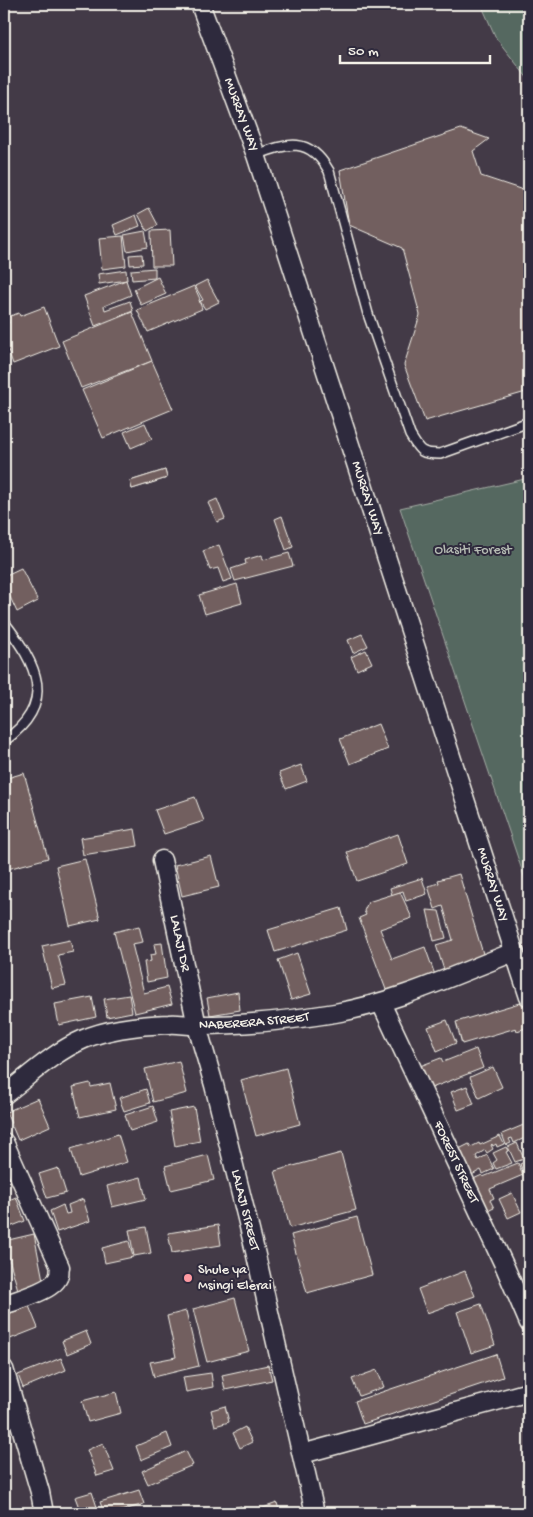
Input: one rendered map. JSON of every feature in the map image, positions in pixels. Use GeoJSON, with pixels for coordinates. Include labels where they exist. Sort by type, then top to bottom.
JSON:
{"type":"FeatureCollection","features":[{"type":"Feature","properties":{"kind":"street","name":"MURRAY WAY"},"geometry":{"type":"LineString","coordinates":[[200,4],[256,155],[529,997]]}},
{"type":"Feature","properties":{"kind":"street","name":"LALAJI DR"},"geometry":{"type":"LineString","coordinates":[[162,860],[197,1026]]}},
{"type":"Feature","properties":{"kind":"street","name":"NABERERA STREET"},"geometry":{"type":"LineString","coordinates":[[4,1095],[68,1046],[98,1034],[171,1023],[197,1026],[240,1024],[327,1014],[381,1003],[514,952]]}},
{"type":"Feature","properties":{"kind":"street","name":"FOREST STREET"},"geometry":{"type":"LineString","coordinates":[[381,1003],[501,1258],[529,1323]]}},
{"type":"Feature","properties":{"kind":"street","name":"LALAJI STREET"},"geometry":{"type":"LineString","coordinates":[[197,1026],[214,1085],[248,1223],[315,1513]]}},
{"type":"Feature","properties":{"kind":"street"},"geometry":{"type":"LineString","coordinates":[[4,1142],[60,1267],[59,1276],[52,1286],[4,1304]]}},
{"type":"Feature","properties":{"kind":"street"},"geometry":{"type":"LineString","coordinates":[[4,1369],[40,1492],[44,1513]]}},
{"type":"Feature","properties":{"kind":"street"},"geometry":{"type":"LineString","coordinates":[[302,1454],[529,1392]]}},
{"type":"Feature","properties":{"kind":"lane"},"geometry":{"type":"LineString","coordinates":[[256,155],[277,147],[298,145],[309,148],[322,158],[329,170],[368,314],[408,428],[419,449],[427,454],[440,454],[529,422]]}},
{"type":"Feature","properties":{"kind":"lane"},"geometry":{"type":"LineString","coordinates":[[4,622],[24,651],[38,681],[37,699],[30,715],[17,732],[4,741]]}},
{"type":"Feature","properties":{"kind":"green space"},"geometry":{"type":"Polygon","coordinates":[[[481,4],[529,4],[529,80],[496,38],[481,4]]]}},
{"type":"Feature","properties":{"kind":"green space","name":"Olasiti Forest"},"geometry":{"type":"Polygon","coordinates":[[[529,478],[529,891],[400,508],[529,478]]]}},
{"type":"Feature","properties":{"kind":"building"},"geometry":{"type":"Polygon","coordinates":[[[461,129],[489,139],[473,151],[481,176],[529,192],[529,386],[526,392],[425,421],[404,365],[420,315],[402,248],[349,225],[340,170],[461,129]]]}},
{"type":"Feature","properties":{"kind":"building"},"geometry":{"type":"Polygon","coordinates":[[[149,208],[158,225],[147,231],[138,214],[149,208]]]}},
{"type":"Feature","properties":{"kind":"building"},"geometry":{"type":"Polygon","coordinates":[[[136,215],[140,226],[117,235],[113,225],[136,215]]]}},
{"type":"Feature","properties":{"kind":"building"},"geometry":{"type":"Polygon","coordinates":[[[170,230],[172,266],[152,266],[151,231],[170,230]]]}},
{"type":"Feature","properties":{"kind":"building"},"geometry":{"type":"Polygon","coordinates":[[[145,231],[148,247],[127,251],[124,235],[145,231]]]}},
{"type":"Feature","properties":{"kind":"building"},"geometry":{"type":"Polygon","coordinates":[[[123,236],[126,266],[102,269],[99,238],[123,236]]]}},
{"type":"Feature","properties":{"kind":"building"},"geometry":{"type":"Polygon","coordinates":[[[142,254],[143,264],[130,265],[129,255],[142,254]]]}},
{"type":"Feature","properties":{"kind":"building"},"geometry":{"type":"Polygon","coordinates":[[[155,268],[155,278],[132,280],[131,270],[155,268]]]}},
{"type":"Feature","properties":{"kind":"building"},"geometry":{"type":"Polygon","coordinates":[[[126,270],[127,280],[99,284],[98,274],[126,270]]]}},
{"type":"Feature","properties":{"kind":"building"},"geometry":{"type":"Polygon","coordinates":[[[158,277],[166,294],[141,305],[134,289],[158,277]]]}},
{"type":"Feature","properties":{"kind":"building"},"geometry":{"type":"Polygon","coordinates":[[[126,280],[131,295],[104,306],[105,310],[130,301],[133,311],[95,326],[84,296],[126,280]]]}},
{"type":"Feature","properties":{"kind":"building"},"geometry":{"type":"Polygon","coordinates":[[[207,280],[219,302],[205,309],[200,301],[203,300],[195,286],[207,280]]]}},
{"type":"Feature","properties":{"kind":"building"},"geometry":{"type":"Polygon","coordinates":[[[194,286],[202,309],[148,332],[137,310],[194,286]]]}},
{"type":"Feature","properties":{"kind":"building"},"geometry":{"type":"Polygon","coordinates":[[[44,307],[59,346],[13,364],[4,339],[4,325],[9,323],[7,317],[19,313],[20,316],[44,307]]]}},
{"type":"Feature","properties":{"kind":"building"},"geometry":{"type":"Polygon","coordinates":[[[132,312],[152,361],[81,388],[62,341],[132,312]]]}},
{"type":"Feature","properties":{"kind":"building"},"geometry":{"type":"Polygon","coordinates":[[[152,361],[173,409],[103,438],[82,390],[152,361]]]}},
{"type":"Feature","properties":{"kind":"building"},"geometry":{"type":"Polygon","coordinates":[[[145,423],[152,439],[131,448],[124,432],[145,423]]]}},
{"type":"Feature","properties":{"kind":"building"},"geometry":{"type":"Polygon","coordinates":[[[165,470],[167,478],[132,489],[130,481],[165,470]]]}},
{"type":"Feature","properties":{"kind":"building"},"geometry":{"type":"Polygon","coordinates":[[[165,470],[167,478],[132,489],[130,481],[165,470]]]}},
{"type":"Feature","properties":{"kind":"building"},"geometry":{"type":"Polygon","coordinates":[[[217,499],[225,519],[217,522],[208,503],[217,499]]]}},
{"type":"Feature","properties":{"kind":"building"},"geometry":{"type":"Polygon","coordinates":[[[282,516],[293,547],[286,550],[275,519],[282,516]]]}},
{"type":"Feature","properties":{"kind":"building"},"geometry":{"type":"Polygon","coordinates":[[[219,545],[232,579],[223,582],[218,568],[210,570],[203,551],[219,545]]]}},
{"type":"Feature","properties":{"kind":"building"},"geometry":{"type":"Polygon","coordinates":[[[289,553],[293,566],[235,581],[231,569],[246,564],[245,560],[262,555],[263,560],[289,553]]]}},
{"type":"Feature","properties":{"kind":"building"},"geometry":{"type":"Polygon","coordinates":[[[21,568],[38,601],[17,612],[4,584],[4,576],[21,568]]]}},
{"type":"Feature","properties":{"kind":"building"},"geometry":{"type":"Polygon","coordinates":[[[237,584],[242,603],[205,614],[199,595],[237,584]]]}},
{"type":"Feature","properties":{"kind":"building"},"geometry":{"type":"Polygon","coordinates":[[[362,634],[368,646],[353,653],[348,640],[362,634]]]}},
{"type":"Feature","properties":{"kind":"building"},"geometry":{"type":"Polygon","coordinates":[[[366,650],[372,663],[357,670],[351,657],[366,650]]]}},
{"type":"Feature","properties":{"kind":"building"},"geometry":{"type":"Polygon","coordinates":[[[378,724],[388,749],[350,764],[340,739],[378,724]]]}},
{"type":"Feature","properties":{"kind":"building"},"geometry":{"type":"Polygon","coordinates":[[[301,765],[307,781],[286,789],[279,773],[301,765]]]}},
{"type":"Feature","properties":{"kind":"building"},"geometry":{"type":"Polygon","coordinates":[[[24,773],[48,858],[4,870],[4,779],[24,773]]]}},
{"type":"Feature","properties":{"kind":"building"},"geometry":{"type":"Polygon","coordinates":[[[195,797],[204,821],[164,834],[155,810],[195,797]]]}},
{"type":"Feature","properties":{"kind":"building"},"geometry":{"type":"Polygon","coordinates":[[[135,829],[138,846],[83,855],[80,838],[135,829]]]}},
{"type":"Feature","properties":{"kind":"building"},"geometry":{"type":"Polygon","coordinates":[[[398,834],[408,864],[357,881],[347,852],[398,834]]]}},
{"type":"Feature","properties":{"kind":"building"},"geometry":{"type":"Polygon","coordinates":[[[211,856],[219,887],[182,896],[175,865],[211,856]]]}},
{"type":"Feature","properties":{"kind":"building"},"geometry":{"type":"Polygon","coordinates":[[[85,859],[100,919],[70,926],[56,866],[85,859]]]}},
{"type":"Feature","properties":{"kind":"building"},"geometry":{"type":"Polygon","coordinates":[[[459,874],[484,957],[444,970],[436,945],[453,940],[443,906],[435,909],[428,886],[439,883],[438,880],[459,874]]]}},
{"type":"Feature","properties":{"kind":"building"},"geometry":{"type":"Polygon","coordinates":[[[422,878],[427,894],[406,901],[403,891],[392,895],[390,888],[422,878]]]}},
{"type":"Feature","properties":{"kind":"building"},"geometry":{"type":"Polygon","coordinates":[[[400,892],[412,918],[380,929],[392,959],[425,947],[435,975],[388,995],[359,918],[366,915],[364,911],[368,902],[400,892]]]}},
{"type":"Feature","properties":{"kind":"building"},"geometry":{"type":"Polygon","coordinates":[[[341,908],[347,930],[275,952],[268,930],[341,908]]]}},
{"type":"Feature","properties":{"kind":"building"},"geometry":{"type":"Polygon","coordinates":[[[427,910],[439,911],[446,938],[434,941],[427,910]]]}},
{"type":"Feature","properties":{"kind":"building"},"geometry":{"type":"Polygon","coordinates":[[[139,926],[143,942],[132,944],[144,993],[167,987],[172,1004],[135,1013],[114,932],[139,926]]]}},
{"type":"Feature","properties":{"kind":"building"},"geometry":{"type":"Polygon","coordinates":[[[70,940],[73,952],[58,955],[66,985],[52,988],[42,946],[70,940]]]}},
{"type":"Feature","properties":{"kind":"building"},"geometry":{"type":"Polygon","coordinates":[[[162,943],[167,978],[147,982],[144,962],[151,961],[150,955],[156,954],[154,944],[162,943]]]}},
{"type":"Feature","properties":{"kind":"building"},"geometry":{"type":"Polygon","coordinates":[[[297,953],[311,994],[291,1000],[278,960],[297,953]]]}},
{"type":"Feature","properties":{"kind":"building"},"geometry":{"type":"Polygon","coordinates":[[[238,992],[240,1010],[210,1015],[207,998],[238,992]]]}},
{"type":"Feature","properties":{"kind":"building"},"geometry":{"type":"Polygon","coordinates":[[[129,995],[132,1012],[107,1017],[104,999],[129,995]]]}},
{"type":"Feature","properties":{"kind":"building"},"geometry":{"type":"Polygon","coordinates":[[[92,997],[96,1017],[59,1025],[55,1004],[92,997]]]}},
{"type":"Feature","properties":{"kind":"building"},"geometry":{"type":"Polygon","coordinates":[[[526,1001],[529,1012],[529,1027],[517,1031],[516,1028],[462,1044],[456,1022],[526,1001]]]}},
{"type":"Feature","properties":{"kind":"building"},"geometry":{"type":"Polygon","coordinates":[[[447,1020],[456,1043],[437,1051],[428,1027],[447,1020]]]}},
{"type":"Feature","properties":{"kind":"building"},"geometry":{"type":"Polygon","coordinates":[[[476,1049],[483,1068],[429,1089],[420,1066],[441,1058],[443,1062],[476,1049]]]}},
{"type":"Feature","properties":{"kind":"building"},"geometry":{"type":"Polygon","coordinates":[[[8,1056],[11,1071],[4,1072],[4,1057],[8,1056]]]}},
{"type":"Feature","properties":{"kind":"building"},"geometry":{"type":"Polygon","coordinates":[[[179,1061],[187,1093],[153,1102],[145,1069],[179,1061]]]}},
{"type":"Feature","properties":{"kind":"building"},"geometry":{"type":"Polygon","coordinates":[[[493,1067],[502,1087],[479,1098],[470,1077],[493,1067]]]}},
{"type":"Feature","properties":{"kind":"building"},"geometry":{"type":"Polygon","coordinates":[[[286,1068],[300,1124],[256,1136],[241,1080],[286,1068]]]}},
{"type":"Feature","properties":{"kind":"building"},"geometry":{"type":"Polygon","coordinates":[[[90,1083],[91,1087],[110,1083],[116,1109],[80,1117],[73,1087],[90,1083]]]}},
{"type":"Feature","properties":{"kind":"building"},"geometry":{"type":"Polygon","coordinates":[[[467,1086],[474,1104],[458,1110],[451,1092],[467,1086]]]}},
{"type":"Feature","properties":{"kind":"building"},"geometry":{"type":"Polygon","coordinates":[[[146,1089],[150,1103],[124,1111],[119,1098],[146,1089]]]}},
{"type":"Feature","properties":{"kind":"building"},"geometry":{"type":"Polygon","coordinates":[[[38,1098],[50,1126],[18,1140],[6,1112],[38,1098]]]}},
{"type":"Feature","properties":{"kind":"building"},"geometry":{"type":"Polygon","coordinates":[[[153,1106],[158,1122],[130,1131],[125,1115],[153,1106]]]}},
{"type":"Feature","properties":{"kind":"building"},"geometry":{"type":"Polygon","coordinates":[[[194,1107],[200,1141],[175,1146],[169,1112],[194,1107]]]}},
{"type":"Feature","properties":{"kind":"building"},"geometry":{"type":"Polygon","coordinates":[[[526,1124],[529,1136],[514,1143],[512,1138],[509,1139],[511,1143],[506,1145],[502,1134],[526,1124]]]}},
{"type":"Feature","properties":{"kind":"building"},"geometry":{"type":"Polygon","coordinates":[[[118,1134],[127,1162],[79,1177],[71,1149],[118,1134]]]}},
{"type":"Feature","properties":{"kind":"building"},"geometry":{"type":"Polygon","coordinates":[[[500,1136],[504,1144],[497,1147],[496,1144],[493,1146],[492,1144],[493,1149],[487,1153],[485,1150],[476,1156],[478,1160],[487,1155],[494,1169],[483,1174],[481,1170],[468,1177],[455,1151],[469,1144],[471,1147],[479,1143],[480,1145],[500,1136]]]}},
{"type":"Feature","properties":{"kind":"building"},"geometry":{"type":"Polygon","coordinates":[[[517,1143],[524,1159],[515,1162],[508,1147],[517,1143]]]}},
{"type":"Feature","properties":{"kind":"building"},"geometry":{"type":"Polygon","coordinates":[[[506,1147],[508,1151],[506,1152],[512,1163],[496,1169],[493,1163],[497,1160],[493,1153],[506,1147]]]}},
{"type":"Feature","properties":{"kind":"building"},"geometry":{"type":"Polygon","coordinates":[[[341,1153],[356,1210],[290,1228],[275,1171],[341,1153]]]}},
{"type":"Feature","properties":{"kind":"building"},"geometry":{"type":"Polygon","coordinates":[[[208,1155],[214,1180],[171,1190],[165,1166],[208,1155]]]}},
{"type":"Feature","properties":{"kind":"building"},"geometry":{"type":"Polygon","coordinates":[[[529,1160],[529,1175],[525,1177],[520,1164],[529,1160]]]}},
{"type":"Feature","properties":{"kind":"building"},"geometry":{"type":"Polygon","coordinates":[[[518,1163],[523,1175],[490,1189],[494,1198],[490,1200],[494,1208],[481,1214],[467,1182],[518,1163]]]}},
{"type":"Feature","properties":{"kind":"building"},"geometry":{"type":"Polygon","coordinates":[[[58,1168],[66,1193],[47,1198],[39,1174],[58,1168]]]}},
{"type":"Feature","properties":{"kind":"building"},"geometry":{"type":"Polygon","coordinates":[[[141,1177],[146,1199],[112,1207],[107,1186],[141,1177]]]}},
{"type":"Feature","properties":{"kind":"building"},"geometry":{"type":"Polygon","coordinates":[[[512,1193],[521,1212],[508,1218],[499,1199],[512,1193]]]}},
{"type":"Feature","properties":{"kind":"building"},"geometry":{"type":"Polygon","coordinates":[[[16,1197],[25,1221],[7,1228],[4,1220],[4,1202],[16,1197]]]}},
{"type":"Feature","properties":{"kind":"building"},"geometry":{"type":"Polygon","coordinates":[[[83,1199],[90,1221],[57,1232],[50,1211],[63,1205],[66,1214],[70,1213],[68,1205],[83,1199]]]}},
{"type":"Feature","properties":{"kind":"building"},"geometry":{"type":"Polygon","coordinates":[[[357,1217],[372,1275],[307,1293],[291,1235],[357,1217]]]}},
{"type":"Feature","properties":{"kind":"building"},"geometry":{"type":"Polygon","coordinates":[[[218,1225],[221,1245],[172,1253],[168,1233],[218,1225]]]}},
{"type":"Feature","properties":{"kind":"building"},"geometry":{"type":"Polygon","coordinates":[[[146,1227],[151,1253],[134,1256],[129,1230],[146,1227]]]}},
{"type":"Feature","properties":{"kind":"building"},"geometry":{"type":"Polygon","coordinates":[[[34,1234],[43,1280],[18,1290],[4,1241],[34,1234]]]}},
{"type":"Feature","properties":{"kind":"building"},"geometry":{"type":"Polygon","coordinates":[[[129,1241],[133,1257],[105,1263],[102,1248],[129,1241]]]}},
{"type":"Feature","properties":{"kind":"building"},"geometry":{"type":"Polygon","coordinates":[[[465,1271],[475,1296],[427,1313],[418,1289],[465,1271]]]}},
{"type":"Feature","properties":{"kind":"building"},"geometry":{"type":"Polygon","coordinates":[[[235,1298],[249,1351],[207,1362],[193,1309],[235,1298]]]}},
{"type":"Feature","properties":{"kind":"building"},"geometry":{"type":"Polygon","coordinates":[[[481,1304],[495,1345],[471,1353],[457,1312],[481,1304]]]}},
{"type":"Feature","properties":{"kind":"building"},"geometry":{"type":"Polygon","coordinates":[[[29,1306],[38,1328],[5,1341],[4,1315],[29,1306]]]}},
{"type":"Feature","properties":{"kind":"building"},"geometry":{"type":"Polygon","coordinates":[[[186,1311],[199,1366],[154,1377],[150,1362],[176,1357],[167,1316],[186,1311]]]}},
{"type":"Feature","properties":{"kind":"building"},"geometry":{"type":"Polygon","coordinates":[[[86,1331],[91,1344],[67,1354],[62,1341],[86,1331]]]}},
{"type":"Feature","properties":{"kind":"building"},"geometry":{"type":"Polygon","coordinates":[[[496,1354],[503,1377],[363,1424],[355,1401],[496,1354]]]}},
{"type":"Feature","properties":{"kind":"building"},"geometry":{"type":"Polygon","coordinates":[[[61,1358],[66,1370],[23,1388],[18,1375],[61,1358]]]}},
{"type":"Feature","properties":{"kind":"building"},"geometry":{"type":"Polygon","coordinates":[[[268,1365],[272,1380],[225,1390],[222,1375],[268,1365]]]}},
{"type":"Feature","properties":{"kind":"building"},"geometry":{"type":"Polygon","coordinates":[[[377,1370],[384,1387],[359,1396],[352,1379],[377,1370]]]}},
{"type":"Feature","properties":{"kind":"building"},"geometry":{"type":"Polygon","coordinates":[[[211,1373],[213,1387],[186,1392],[183,1377],[211,1373]]]}},
{"type":"Feature","properties":{"kind":"building"},"geometry":{"type":"Polygon","coordinates":[[[116,1392],[121,1413],[88,1422],[82,1401],[116,1392]]]}},
{"type":"Feature","properties":{"kind":"building"},"geometry":{"type":"Polygon","coordinates":[[[225,1406],[229,1422],[215,1426],[211,1410],[225,1406]]]}},
{"type":"Feature","properties":{"kind":"building"},"geometry":{"type":"Polygon","coordinates":[[[245,1427],[252,1442],[240,1448],[233,1433],[245,1427]]]}},
{"type":"Feature","properties":{"kind":"building"},"geometry":{"type":"Polygon","coordinates":[[[167,1433],[172,1447],[141,1460],[136,1446],[167,1433]]]}},
{"type":"Feature","properties":{"kind":"building"},"geometry":{"type":"Polygon","coordinates":[[[103,1443],[114,1471],[97,1476],[87,1450],[103,1443]]]}},
{"type":"Feature","properties":{"kind":"building"},"geometry":{"type":"Polygon","coordinates":[[[186,1451],[193,1465],[148,1484],[142,1471],[186,1451]]]}},
{"type":"Feature","properties":{"kind":"building"},"geometry":{"type":"Polygon","coordinates":[[[139,1490],[144,1504],[114,1513],[104,1513],[100,1502],[139,1490]]]}},
{"type":"Feature","properties":{"kind":"building"},"geometry":{"type":"Polygon","coordinates":[[[92,1492],[99,1513],[81,1513],[75,1497],[92,1492]]]}},
{"type":"Feature","properties":{"kind":"building"},"geometry":{"type":"Polygon","coordinates":[[[277,1503],[280,1513],[249,1513],[277,1503]]]}},
{"type":"Feature","properties":{"kind":"building"},"geometry":{"type":"Polygon","coordinates":[[[241,1506],[242,1513],[211,1513],[241,1506]]]}},
{"type":"Feature","properties":{"kind":"place","name":"Shule ya Msingi Elerai"},"geometry":{"type":"Point","coordinates":[188,1278]}}]}
